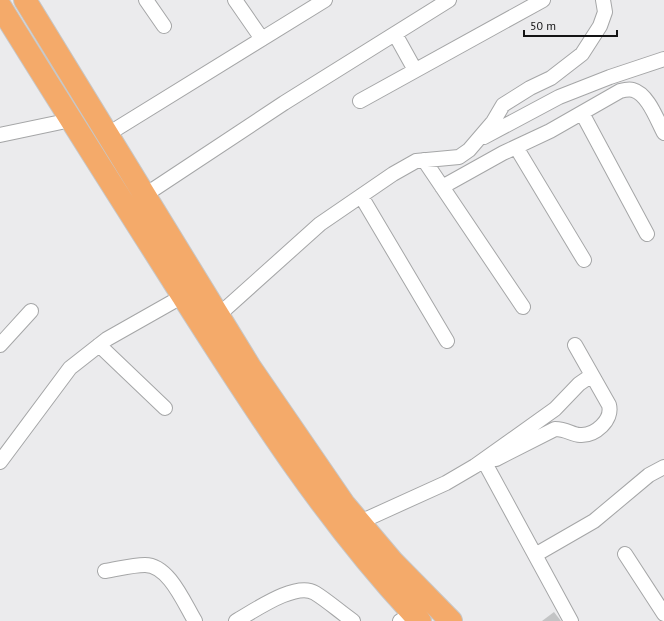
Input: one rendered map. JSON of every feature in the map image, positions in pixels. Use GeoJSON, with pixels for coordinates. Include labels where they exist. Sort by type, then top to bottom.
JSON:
{"type":"FeatureCollection","features":[{"type":"Feature","properties":{"kind":"main road"},"geometry":{"type":"LineString","coordinates":[[24,0],[145,196],[211,322],[227,366],[332,518],[384,582],[411,619]]}},
{"type":"Feature","properties":{"kind":"main road"},"geometry":{"type":"LineString","coordinates":[[0,6],[183,296],[211,322],[250,367],[344,504],[393,562],[451,621]]}},
{"type":"Feature","properties":{"kind":"street"},"geometry":{"type":"LineString","coordinates":[[146,0],[164,26]]}},
{"type":"Feature","properties":{"kind":"street"},"geometry":{"type":"LineString","coordinates":[[235,0],[262,39]]}},
{"type":"Feature","properties":{"kind":"street"},"geometry":{"type":"LineString","coordinates":[[108,134],[325,0]]}},
{"type":"Feature","properties":{"kind":"street"},"geometry":{"type":"LineString","coordinates":[[145,196],[284,103],[449,0]]}},
{"type":"Feature","properties":{"kind":"street"},"geometry":{"type":"LineString","coordinates":[[360,101],[543,0]]}},
{"type":"Feature","properties":{"kind":"street"},"geometry":{"type":"LineString","coordinates":[[211,322],[320,224],[392,174],[416,161],[459,157],[469,150],[493,122],[502,105],[551,78],[582,54],[600,26],[605,12],[604,0]]}},
{"type":"Feature","properties":{"kind":"street"},"geometry":{"type":"LineString","coordinates":[[395,34],[415,70]]}},
{"type":"Feature","properties":{"kind":"street"},"geometry":{"type":"LineString","coordinates":[[479,140],[559,97],[610,77],[664,59]]}},
{"type":"Feature","properties":{"kind":"street"},"geometry":{"type":"LineString","coordinates":[[442,187],[503,153],[550,131],[620,91],[632,89],[639,93],[645,100],[664,133]]}},
{"type":"Feature","properties":{"kind":"street"},"geometry":{"type":"LineString","coordinates":[[582,113],[647,234]]}},
{"type":"Feature","properties":{"kind":"street"},"geometry":{"type":"LineString","coordinates":[[0,135],[71,120]]}},
{"type":"Feature","properties":{"kind":"street"},"geometry":{"type":"LineString","coordinates":[[516,147],[584,260]]}},
{"type":"Feature","properties":{"kind":"street"},"geometry":{"type":"LineString","coordinates":[[424,160],[523,306]]}},
{"type":"Feature","properties":{"kind":"street"},"geometry":{"type":"LineString","coordinates":[[361,196],[447,341]]}},
{"type":"Feature","properties":{"kind":"street"},"geometry":{"type":"LineString","coordinates":[[0,462],[70,368],[99,345],[183,296]]}},
{"type":"Feature","properties":{"kind":"street"},"geometry":{"type":"LineString","coordinates":[[0,344],[31,310]]}},
{"type":"Feature","properties":{"kind":"street"},"geometry":{"type":"LineString","coordinates":[[99,345],[165,408]]}},
{"type":"Feature","properties":{"kind":"street"},"geometry":{"type":"LineString","coordinates":[[480,464],[495,460],[555,429],[566,429],[578,435],[587,434],[608,420],[611,412],[609,405],[575,345]]}},
{"type":"Feature","properties":{"kind":"street"},"geometry":{"type":"LineString","coordinates":[[360,522],[446,482],[480,464],[555,410],[578,384],[592,375]]}},
{"type":"Feature","properties":{"kind":"street"},"geometry":{"type":"LineString","coordinates":[[480,464],[535,555],[571,621]]}},
{"type":"Feature","properties":{"kind":"street"},"geometry":{"type":"LineString","coordinates":[[535,555],[594,521],[649,475],[664,467]]}},
{"type":"Feature","properties":{"kind":"street"},"geometry":{"type":"LineString","coordinates":[[625,554],[664,614],[656,621]]}},
{"type":"Feature","properties":{"kind":"street"},"geometry":{"type":"LineString","coordinates":[[105,571],[146,565],[156,567],[167,575],[195,621]]}},
{"type":"Feature","properties":{"kind":"street"},"geometry":{"type":"LineString","coordinates":[[236,621],[288,593],[302,589],[314,592],[353,621]]}},
{"type":"Feature","properties":{"kind":"building"},"geometry":{"type":"Polygon","coordinates":[[[554,612],[561,621],[542,621],[554,612]]]}}]}
